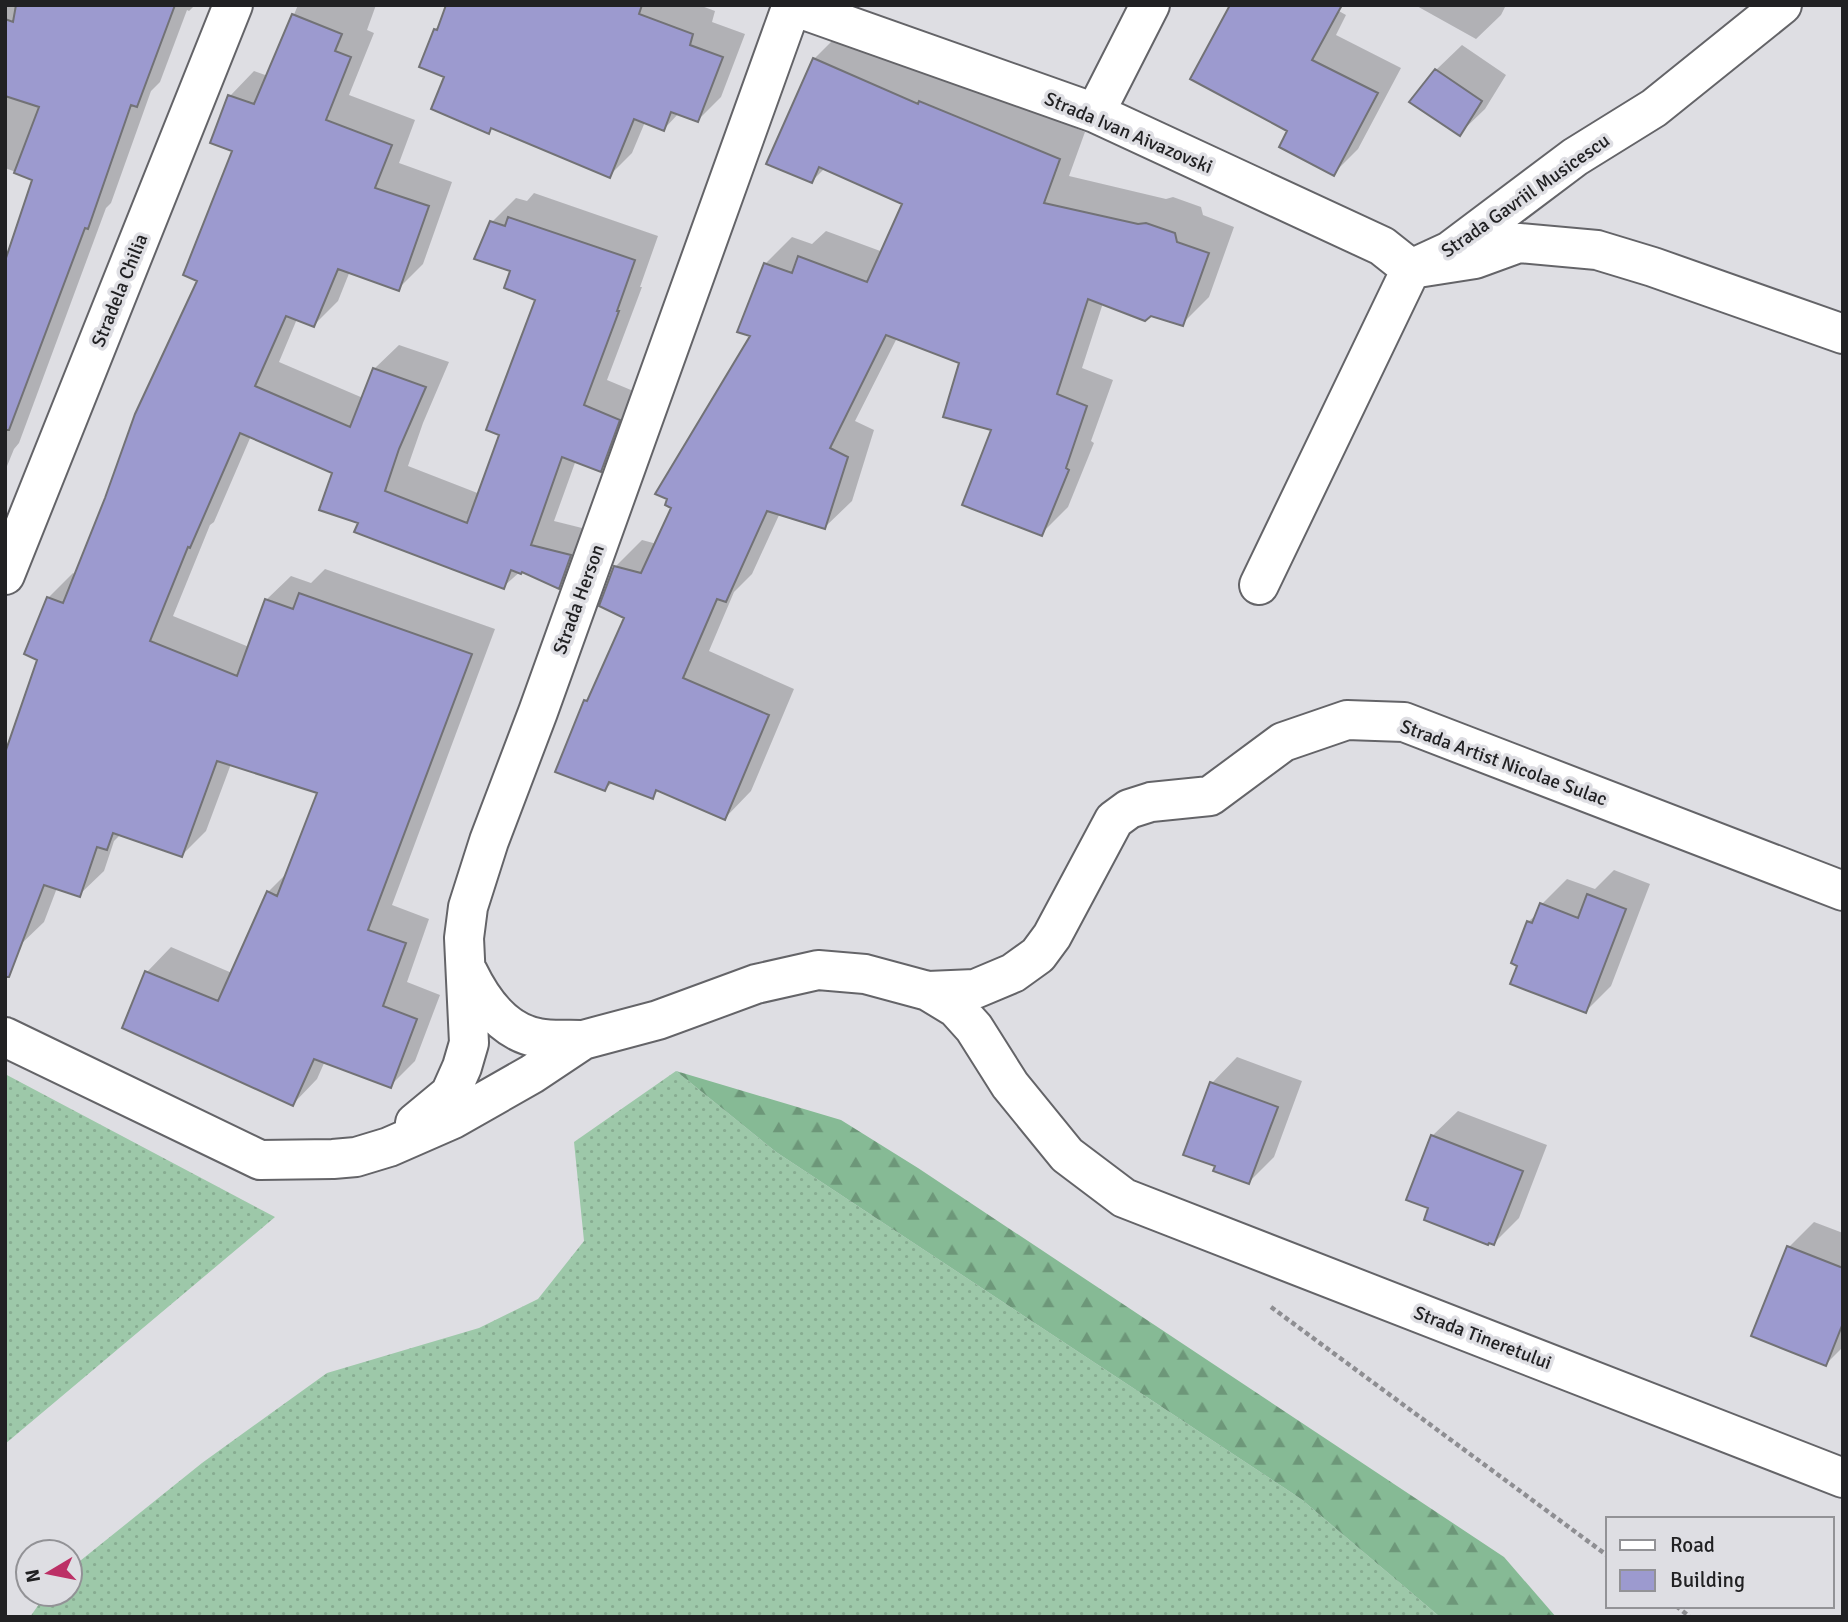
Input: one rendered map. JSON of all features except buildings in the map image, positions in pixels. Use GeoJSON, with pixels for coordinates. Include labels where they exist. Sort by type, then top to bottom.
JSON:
{"type":"FeatureCollection","features":[{"type":"Feature","properties":{"kind":"street","name":"Stradela Chilia"},"geometry":{"type":"LineString","coordinates":[[5,575],[233,5]]}},
{"type":"Feature","properties":{"kind":"street"},"geometry":{"type":"LineString","coordinates":[[1095,113],[1150,5]]}},
{"type":"Feature","properties":{"kind":"street","name":"Strada Gavriil Musicescu"},"geometry":{"type":"LineString","coordinates":[[1396,258],[1450,251],[1575,157],[1654,108],[1782,5]]}},
{"type":"Feature","properties":{"kind":"street","name":"Strada Ivan Aivazovski"},"geometry":{"type":"LineString","coordinates":[[791,6],[1095,113],[1396,258]]}},
{"type":"Feature","properties":{"kind":"street","name":"Strada Herson"},"geometry":{"type":"LineString","coordinates":[[356,1157],[412,1125],[450,1094],[470,1043],[464,939],[468,907],[489,841],[791,6]]}},
{"type":"Feature","properties":{"kind":"street"},"geometry":{"type":"LineString","coordinates":[[1259,585],[1396,258],[1475,259],[1519,243],[1597,250],[1843,334]]}},
{"type":"Feature","properties":{"kind":"street","name":"Strada Artist Nicolae Sulac"},"geometry":{"type":"LineString","coordinates":[[928,991],[975,989],[1013,973],[1038,955],[1052,936],[1114,820],[1129,809],[1151,802],[1210,796],[1283,742],[1347,720],[1404,722],[1843,891]]}},
{"type":"Feature","properties":{"kind":"street"},"geometry":{"type":"LineString","coordinates":[[467,970],[479,994],[496,1015],[514,1028],[537,1038],[583,1040],[658,1020],[756,984],[818,970],[865,974],[928,991]]}},
{"type":"Feature","properties":{"kind":"street","name":"Strada Tineretului"},"geometry":{"type":"LineString","coordinates":[[928,991],[956,1008],[974,1028],[1010,1085],[1067,1155],[1124,1198],[1843,1478]]}},
{"type":"Feature","properties":{"kind":"street"},"geometry":{"type":"LineString","coordinates":[[5,1037],[260,1160],[356,1157],[389,1147],[453,1119],[532,1074],[583,1040]]}},
{"type":"Feature","properties":{"kind":"path"},"geometry":{"type":"LineString","coordinates":[[1267,1304],[1606,1555]]}},
{"type":"Feature","properties":{"kind":"green space"},"geometry":{"type":"Polygon","coordinates":[[[676,1071],[776,1152],[1301,1499],[1440,1617],[30,1617],[36,1608],[84,1608],[84,1558],[202,1463],[327,1373],[479,1328],[538,1299],[584,1241],[574,1142],[676,1071]]]}},
{"type":"Feature","properties":{"kind":"green space"},"geometry":{"type":"Polygon","coordinates":[[[676,1071],[841,1120],[918,1168],[1504,1557],[1556,1617],[1440,1617],[1301,1499],[776,1152],[676,1071]]]}},
{"type":"Feature","properties":{"kind":"green space"},"geometry":{"type":"Polygon","coordinates":[[[5,1074],[275,1217],[5,1444],[5,1074]]]}}]}
